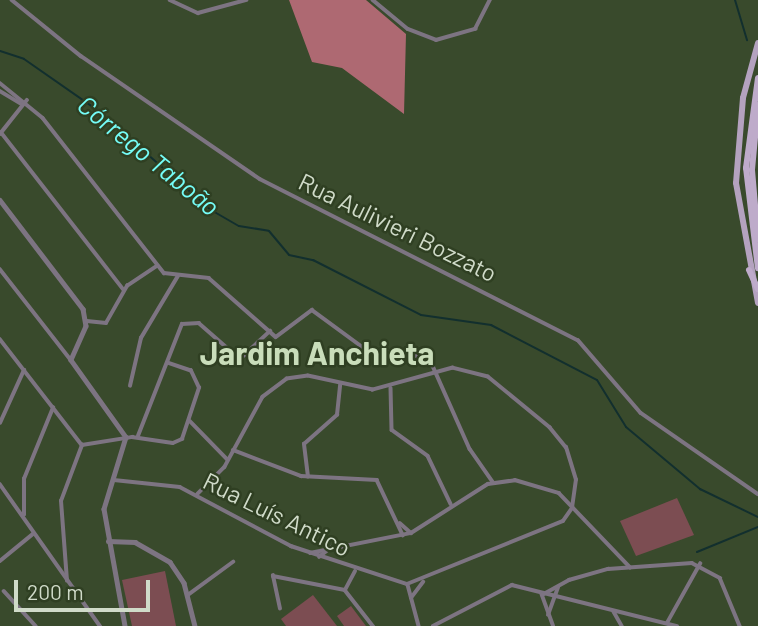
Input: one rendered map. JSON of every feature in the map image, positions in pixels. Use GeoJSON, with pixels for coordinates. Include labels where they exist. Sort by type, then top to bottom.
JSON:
{"type":"FeatureCollection","features":[{"type":"Feature","properties":{"kind":"highway"},"geometry":{"type":"LineString","coordinates":[[758,78],[747,168],[758,268]]}},
{"type":"Feature","properties":{"kind":"highway"},"geometry":{"type":"LineString","coordinates":[[758,105],[752,170],[758,240]]}},
{"type":"Feature","properties":{"kind":"highway"},"geometry":{"type":"LineString","coordinates":[[749,270],[758,289]]}},
{"type":"Feature","properties":{"kind":"main road"},"geometry":{"type":"LineString","coordinates":[[758,43],[737,153],[749,270],[758,303]]}},
{"type":"Feature","properties":{"kind":"street","name":"Rua Aulivieri Bozzato"},"geometry":{"type":"LineString","coordinates":[[12,0],[81,57],[260,179],[578,340],[641,413],[758,494]]}},
{"type":"Feature","properties":{"kind":"street"},"geometry":{"type":"LineString","coordinates":[[170,0],[189,11],[209,12],[246,0]]}},
{"type":"Feature","properties":{"kind":"street"},"geometry":{"type":"LineString","coordinates":[[373,0],[408,29],[436,40],[475,29],[490,0]]}},
{"type":"Feature","properties":{"kind":"street"},"geometry":{"type":"LineString","coordinates":[[0,83],[27,100],[157,266],[178,276],[209,278],[270,331],[284,337],[303,315],[317,311],[368,351],[412,353],[439,371],[470,449],[493,482]]}},
{"type":"Feature","properties":{"kind":"street"},"geometry":{"type":"LineString","coordinates":[[0,91],[30,105]]}},
{"type":"Feature","properties":{"kind":"street"},"geometry":{"type":"LineString","coordinates":[[27,100],[21,103],[1,133],[124,290]]}},
{"type":"Feature","properties":{"kind":"street"},"geometry":{"type":"LineString","coordinates":[[0,200],[87,321]]}},
{"type":"Feature","properties":{"kind":"street"},"geometry":{"type":"LineString","coordinates":[[87,321],[109,321],[124,290],[157,266]]}},
{"type":"Feature","properties":{"kind":"street"},"geometry":{"type":"LineString","coordinates":[[0,269],[71,360],[126,437]]}},
{"type":"Feature","properties":{"kind":"street"},"geometry":{"type":"LineString","coordinates":[[130,386],[141,338],[178,276]]}},
{"type":"Feature","properties":{"kind":"street"},"geometry":{"type":"LineString","coordinates":[[71,360],[87,321]]}},
{"type":"Feature","properties":{"kind":"street"},"geometry":{"type":"LineString","coordinates":[[138,436],[187,321],[204,326],[240,359],[270,331]]}},
{"type":"Feature","properties":{"kind":"street"},"geometry":{"type":"LineString","coordinates":[[0,339],[82,445]]}},
{"type":"Feature","properties":{"kind":"street"},"geometry":{"type":"LineString","coordinates":[[82,445],[138,436],[176,443],[190,421],[198,382],[191,371],[168,362]]}},
{"type":"Feature","properties":{"kind":"street"},"geometry":{"type":"LineString","coordinates":[[0,423],[24,370]]}},
{"type":"Feature","properties":{"kind":"street"},"geometry":{"type":"LineString","coordinates":[[198,494],[229,461],[257,405],[278,384],[301,376],[340,384],[391,388],[439,371],[481,373],[550,428],[574,467],[572,508]]}},
{"type":"Feature","properties":{"kind":"street"},"geometry":{"type":"LineString","coordinates":[[308,477],[304,444],[337,415],[340,384]]}},
{"type":"Feature","properties":{"kind":"street"},"geometry":{"type":"LineString","coordinates":[[391,388],[394,433],[428,456],[451,504]]}},
{"type":"Feature","properties":{"kind":"street"},"geometry":{"type":"LineString","coordinates":[[24,517],[24,479],[53,408]]}},
{"type":"Feature","properties":{"kind":"street"},"geometry":{"type":"LineString","coordinates":[[190,421],[229,461]]}},
{"type":"Feature","properties":{"kind":"street"},"geometry":{"type":"LineString","coordinates":[[125,626],[104,509],[126,437]]}},
{"type":"Feature","properties":{"kind":"street"},"geometry":{"type":"LineString","coordinates":[[67,581],[61,501],[82,445]]}},
{"type":"Feature","properties":{"kind":"street"},"geometry":{"type":"LineString","coordinates":[[233,450],[308,477],[377,480],[403,535]]}},
{"type":"Feature","properties":{"kind":"street","name":"Rua Luís Antico"},"geometry":{"type":"LineString","coordinates":[[114,480],[157,482],[198,494],[319,557],[407,584],[423,581],[563,521],[572,508]]}},
{"type":"Feature","properties":{"kind":"street"},"geometry":{"type":"LineString","coordinates":[[310,553],[334,545],[411,533],[451,504],[493,482],[544,485],[572,508],[630,566]]}},
{"type":"Feature","properties":{"kind":"street"},"geometry":{"type":"LineString","coordinates":[[0,484],[100,626]]}},
{"type":"Feature","properties":{"kind":"street"},"geometry":{"type":"LineString","coordinates":[[398,522],[411,533]]}},
{"type":"Feature","properties":{"kind":"street"},"geometry":{"type":"LineString","coordinates":[[0,561],[34,533]]}},
{"type":"Feature","properties":{"kind":"street"},"geometry":{"type":"LineString","coordinates":[[108,541],[135,542],[160,555],[179,573],[188,595],[195,626]]}},
{"type":"Feature","properties":{"kind":"street"},"geometry":{"type":"LineString","coordinates":[[319,557],[334,545]]}},
{"type":"Feature","properties":{"kind":"street"},"geometry":{"type":"LineString","coordinates":[[188,595],[233,562]]}},
{"type":"Feature","properties":{"kind":"street"},"geometry":{"type":"LineString","coordinates":[[685,564],[692,572]]}},
{"type":"Feature","properties":{"kind":"street"},"geometry":{"type":"LineString","coordinates":[[666,623],[692,572],[699,564]]}},
{"type":"Feature","properties":{"kind":"street"},"geometry":{"type":"LineString","coordinates":[[542,595],[561,584],[630,566],[699,564],[720,578],[740,626]]}},
{"type":"Feature","properties":{"kind":"street"},"geometry":{"type":"LineString","coordinates":[[345,590],[355,570]]}},
{"type":"Feature","properties":{"kind":"street"},"geometry":{"type":"LineString","coordinates":[[280,609],[273,576],[345,590],[373,626]]}},
{"type":"Feature","properties":{"kind":"street"},"geometry":{"type":"LineString","coordinates":[[410,600],[423,581]]}},
{"type":"Feature","properties":{"kind":"street"},"geometry":{"type":"LineString","coordinates":[[407,584],[419,626]]}},
{"type":"Feature","properties":{"kind":"street"},"geometry":{"type":"LineString","coordinates":[[548,618],[552,597],[561,584]]}},
{"type":"Feature","properties":{"kind":"street"},"geometry":{"type":"LineString","coordinates":[[433,626],[506,586],[677,626]]}},
{"type":"Feature","properties":{"kind":"street"},"geometry":{"type":"LineString","coordinates":[[4,591],[36,626]]}},
{"type":"Feature","properties":{"kind":"street"},"geometry":{"type":"LineString","coordinates":[[542,595],[553,626]]}},
{"type":"Feature","properties":{"kind":"street"},"geometry":{"type":"LineString","coordinates":[[614,612],[622,626]]}},
{"type":"Feature","properties":{"kind":"shaded area"},"geometry":{"type":"Polygon","coordinates":[[[289,0],[366,0],[406,34],[404,114],[342,68],[312,62],[289,0]]]}},
{"type":"Feature","properties":{"kind":"shaded area"},"geometry":{"type":"Polygon","coordinates":[[[677,498],[694,535],[636,556],[620,521],[677,498]]]}},
{"type":"Feature","properties":{"kind":"shaded area"},"geometry":{"type":"Polygon","coordinates":[[[165,571],[176,626],[132,626],[122,580],[165,571]]]}},
{"type":"Feature","properties":{"kind":"shaded area"},"geometry":{"type":"Polygon","coordinates":[[[313,595],[337,626],[286,626],[281,619],[313,595]]]}},
{"type":"Feature","properties":{"kind":"shaded area"},"geometry":{"type":"Polygon","coordinates":[[[351,606],[366,626],[344,626],[337,616],[351,606]]]}},
{"type":"Feature","properties":{"kind":"waterway"},"geometry":{"type":"LineString","coordinates":[[735,0],[747,40]]}},
{"type":"Feature","properties":{"kind":"waterway","name":"Córrego Taboão"},"geometry":{"type":"LineString","coordinates":[[0,51],[24,59],[97,110],[211,210],[239,226],[269,231],[289,255],[313,260],[421,315],[491,325],[597,380],[626,427],[700,489],[758,517]]}},
{"type":"Feature","properties":{"kind":"waterway"},"geometry":{"type":"LineString","coordinates":[[697,552],[758,527]]}},
{"type":"Feature","properties":{"kind":"district","name":"Jardim Anchieta"},"geometry":{"type":"Point","coordinates":[317,352]}}]}
